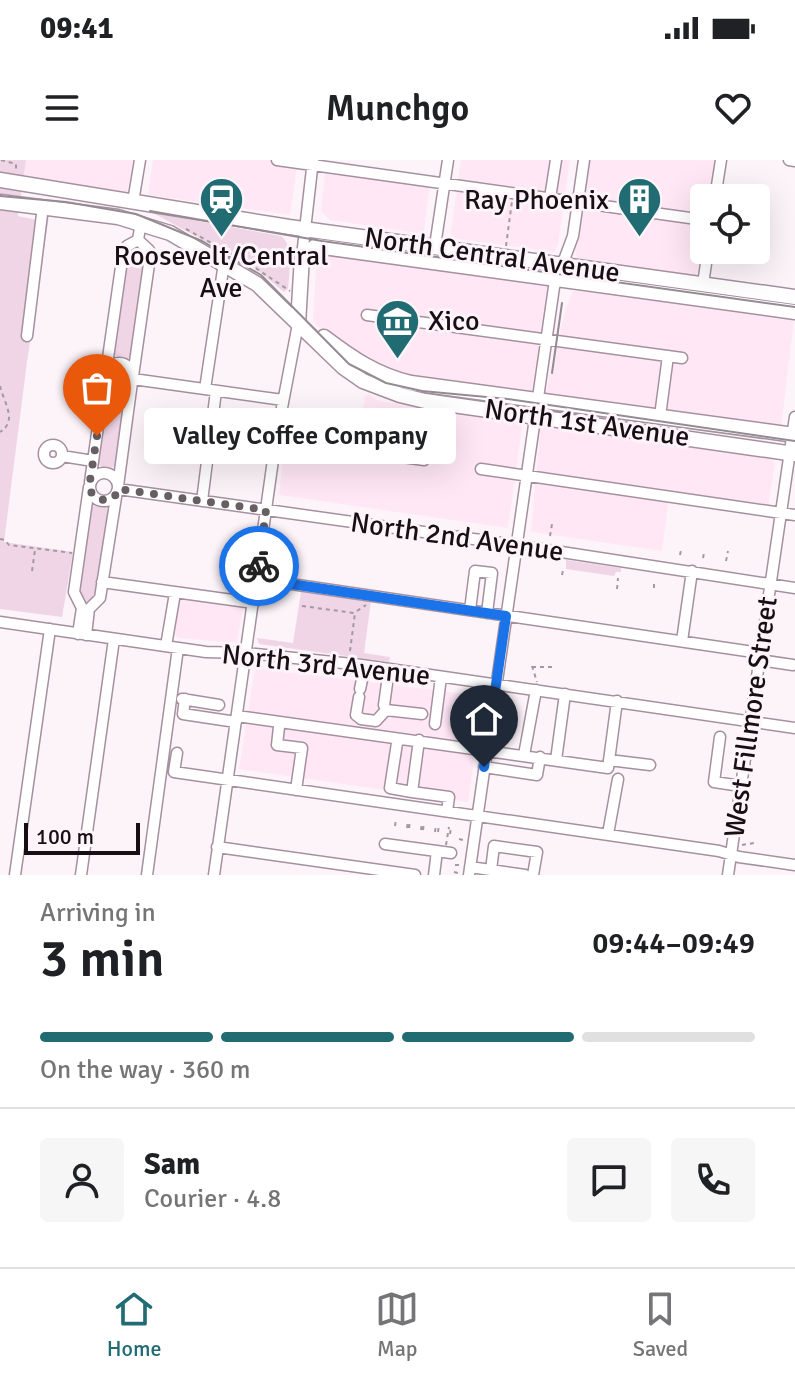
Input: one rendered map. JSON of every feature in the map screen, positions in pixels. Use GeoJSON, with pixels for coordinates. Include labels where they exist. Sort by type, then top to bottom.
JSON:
{"type":"FeatureCollection","features":[{"type":"Feature","properties":{"kind":"main road","name":"North Central Avenue"},"geometry":{"type":"LineString","coordinates":[[6,177],[133,202],[435,246],[559,272],[795,312]]}},
{"type":"Feature","properties":{"kind":"main road"},"geometry":{"type":"LineString","coordinates":[[0,202],[141,222],[170,233],[257,284],[302,327]]}},
{"type":"Feature","properties":{"kind":"main road"},"geometry":{"type":"LineString","coordinates":[[409,243],[496,271]]}},
{"type":"Feature","properties":{"kind":"main road","name":"North Central Avenue"},"geometry":{"type":"LineString","coordinates":[[302,256],[309,249],[321,246],[496,271],[559,272],[703,284],[795,297]]}},
{"type":"Feature","properties":{"kind":"main road"},"geometry":{"type":"LineString","coordinates":[[302,256],[302,327]]}},
{"type":"Feature","properties":{"kind":"main road","name":"North 1st Avenue"},"geometry":{"type":"LineString","coordinates":[[302,327],[354,381],[425,401],[792,453]]}},
{"type":"Feature","properties":{"kind":"main road","name":"North 1st Avenue"},"geometry":{"type":"LineString","coordinates":[[302,327],[320,333],[355,360],[387,378],[794,435]]}},
{"type":"Feature","properties":{"kind":"street"},"geometry":{"type":"LineString","coordinates":[[133,202],[140,160]]}},
{"type":"Feature","properties":{"kind":"street"},"geometry":{"type":"LineString","coordinates":[[277,160],[313,162],[690,218]]}},
{"type":"Feature","properties":{"kind":"street"},"geometry":{"type":"LineString","coordinates":[[435,246],[448,160]]}},
{"type":"Feature","properties":{"kind":"street"},"geometry":{"type":"LineString","coordinates":[[550,198],[556,160]]}},
{"type":"Feature","properties":{"kind":"street"},"geometry":{"type":"LineString","coordinates":[[525,875],[461,870],[477,815],[487,749],[547,339],[543,323],[573,236],[584,160]]}},
{"type":"Feature","properties":{"kind":"street"},"geometry":{"type":"LineString","coordinates":[[717,184],[721,160]]}},
{"type":"Feature","properties":{"kind":"street"},"geometry":{"type":"LineString","coordinates":[[789,160],[795,161]]}},
{"type":"Feature","properties":{"kind":"street"},"geometry":{"type":"LineString","coordinates":[[302,256],[313,162]]}},
{"type":"Feature","properties":{"kind":"street"},"geometry":{"type":"LineString","coordinates":[[27,336],[43,206]]}},
{"type":"Feature","properties":{"kind":"street"},"geometry":{"type":"LineString","coordinates":[[138,240],[141,222]]}},
{"type":"Feature","properties":{"kind":"street"},"geometry":{"type":"LineString","coordinates":[[82,634],[85,609],[74,592],[123,253],[127,246],[138,240]]}},
{"type":"Feature","properties":{"kind":"street"},"geometry":{"type":"LineString","coordinates":[[85,609],[100,598],[133,379],[150,257],[149,250],[138,240]]}},
{"type":"Feature","properties":{"kind":"street"},"geometry":{"type":"LineString","coordinates":[[202,501],[224,263]]}},
{"type":"Feature","properties":{"kind":"street"},"geometry":{"type":"LineString","coordinates":[[703,284],[706,264]]}},
{"type":"Feature","properties":{"kind":"street"},"geometry":{"type":"LineString","coordinates":[[367,315],[682,358]]}},
{"type":"Feature","properties":{"kind":"street"},"geometry":{"type":"LineString","coordinates":[[214,875],[276,439],[302,327]]}},
{"type":"Feature","properties":{"kind":"street"},"geometry":{"type":"LineString","coordinates":[[660,416],[668,356]]}},
{"type":"Feature","properties":{"kind":"street"},"geometry":{"type":"LineString","coordinates":[[105,375],[112,365],[121,363],[129,367],[133,379]]}},
{"type":"Feature","properties":{"kind":"street"},"geometry":{"type":"LineString","coordinates":[[105,375],[108,386],[117,391],[126,389],[133,379]]}},
{"type":"Feature","properties":{"kind":"street"},"geometry":{"type":"LineString","coordinates":[[133,379],[283,400]]}},
{"type":"Feature","properties":{"kind":"street","name":"West Fillmore Street"},"geometry":{"type":"LineString","coordinates":[[728,875],[795,417]]}},
{"type":"Feature","properties":{"kind":"street"},"geometry":{"type":"LineString","coordinates":[[276,439],[424,460]]}},
{"type":"Feature","properties":{"kind":"street"},"geometry":{"type":"LineString","coordinates":[[62,456],[93,461]]}},
{"type":"Feature","properties":{"kind":"street"},"geometry":{"type":"LineString","coordinates":[[481,469],[795,515]]}},
{"type":"Feature","properties":{"kind":"street"},"geometry":{"type":"LineString","coordinates":[[106,473],[114,477],[117,489],[111,499],[102,501],[93,496],[90,485],[96,474],[106,473]]}},
{"type":"Feature","properties":{"kind":"street","name":"North 2nd Avenue"},"geometry":{"type":"LineString","coordinates":[[117,489],[771,582],[795,588]]}},
{"type":"Feature","properties":{"kind":"street"},"geometry":{"type":"LineString","coordinates":[[470,610],[475,571],[492,573],[487,613]]}},
{"type":"Feature","properties":{"kind":"street"},"geometry":{"type":"LineString","coordinates":[[682,641],[692,571]]}},
{"type":"Feature","properties":{"kind":"street"},"geometry":{"type":"LineString","coordinates":[[257,579],[682,641],[793,665]]}},
{"type":"Feature","properties":{"kind":"street"},"geometry":{"type":"LineString","coordinates":[[102,582],[254,603]]}},
{"type":"Feature","properties":{"kind":"street"},"geometry":{"type":"LineString","coordinates":[[166,646],[175,593]]}},
{"type":"Feature","properties":{"kind":"street","name":"North 3rd Avenue"},"geometry":{"type":"LineString","coordinates":[[0,622],[178,648],[537,686],[565,694],[795,728]]}},
{"type":"Feature","properties":{"kind":"street"},"geometry":{"type":"LineString","coordinates":[[15,875],[50,629]]}},
{"type":"Feature","properties":{"kind":"street"},"geometry":{"type":"LineString","coordinates":[[81,875],[114,639]]}},
{"type":"Feature","properties":{"kind":"street"},"geometry":{"type":"LineString","coordinates":[[147,875],[178,648]]}},
{"type":"Feature","properties":{"kind":"street"},"geometry":{"type":"LineString","coordinates":[[365,666],[356,715],[376,721],[386,710]]}},
{"type":"Feature","properties":{"kind":"street"},"geometry":{"type":"LineString","coordinates":[[386,710],[389,669]]}},
{"type":"Feature","properties":{"kind":"street"},"geometry":{"type":"LineString","coordinates":[[435,724],[441,677]]}},
{"type":"Feature","properties":{"kind":"street"},"geometry":{"type":"LineString","coordinates":[[524,755],[537,686]]}},
{"type":"Feature","properties":{"kind":"street"},"geometry":{"type":"LineString","coordinates":[[556,760],[565,694]]}},
{"type":"Feature","properties":{"kind":"street"},"geometry":{"type":"LineString","coordinates":[[172,697],[219,705]]}},
{"type":"Feature","properties":{"kind":"street"},"geometry":{"type":"LineString","coordinates":[[185,699],[183,714],[419,740],[608,768],[617,701]]}},
{"type":"Feature","properties":{"kind":"street"},"geometry":{"type":"LineString","coordinates":[[386,710],[422,714]]}},
{"type":"Feature","properties":{"kind":"street"},"geometry":{"type":"LineString","coordinates":[[279,727],[277,745],[302,748],[296,790]]}},
{"type":"Feature","properties":{"kind":"street"},"geometry":{"type":"LineString","coordinates":[[720,737],[714,782],[741,786]]}},
{"type":"Feature","properties":{"kind":"street"},"geometry":{"type":"LineString","coordinates":[[412,792],[419,740]]}},
{"type":"Feature","properties":{"kind":"street"},"geometry":{"type":"LineString","coordinates":[[397,743],[390,788],[449,797],[447,811]]}},
{"type":"Feature","properties":{"kind":"street"},"geometry":{"type":"LineString","coordinates":[[177,753],[174,772],[608,834],[795,865]]}},
{"type":"Feature","properties":{"kind":"street"},"geometry":{"type":"LineString","coordinates":[[484,767],[537,775],[540,757]]}},
{"type":"Feature","properties":{"kind":"street"},"geometry":{"type":"LineString","coordinates":[[609,760],[650,765]]}},
{"type":"Feature","properties":{"kind":"street"},"geometry":{"type":"LineString","coordinates":[[608,834],[618,779]]}},
{"type":"Feature","properties":{"kind":"street"},"geometry":{"type":"LineString","coordinates":[[385,844],[443,850],[434,875]]}},
{"type":"Feature","properties":{"kind":"street"},"geometry":{"type":"LineString","coordinates":[[491,870],[494,846],[537,852],[533,875]]}},
{"type":"Feature","properties":{"kind":"street"},"geometry":{"type":"LineString","coordinates":[[217,847],[415,875]]}},
{"type":"Feature","properties":{"kind":"street"},"geometry":{"type":"LineString","coordinates":[[765,874],[767,861]]}},
{"type":"Feature","properties":{"kind":"path"},"geometry":{"type":"LineString","coordinates":[[1,160],[16,164],[6,177]]}},
{"type":"Feature","properties":{"kind":"path"},"geometry":{"type":"LineString","coordinates":[[505,248],[513,193]]}},
{"type":"Feature","properties":{"kind":"path"},"geometry":{"type":"LineString","coordinates":[[179,226],[244,260],[291,292]]}},
{"type":"Feature","properties":{"kind":"path"},"geometry":{"type":"LineString","coordinates":[[0,386],[8,405],[9,423],[0,432]]}},
{"type":"Feature","properties":{"kind":"path"},"geometry":{"type":"LineString","coordinates":[[550,536],[552,524]]}},
{"type":"Feature","properties":{"kind":"path"},"geometry":{"type":"LineString","coordinates":[[0,539],[9,545],[73,553]]}},
{"type":"Feature","properties":{"kind":"path"},"geometry":{"type":"LineString","coordinates":[[32,571],[35,549]]}},
{"type":"Feature","properties":{"kind":"path"},"geometry":{"type":"LineString","coordinates":[[680,555],[681,550]]}},
{"type":"Feature","properties":{"kind":"path"},"geometry":{"type":"LineString","coordinates":[[726,561],[728,551]]}},
{"type":"Feature","properties":{"kind":"path"},"geometry":{"type":"LineString","coordinates":[[703,558],[704,553]]}},
{"type":"Feature","properties":{"kind":"path"},"geometry":{"type":"LineString","coordinates":[[562,575],[563,570]]}},
{"type":"Feature","properties":{"kind":"path"},"geometry":{"type":"LineString","coordinates":[[617,589],[618,578]]}},
{"type":"Feature","properties":{"kind":"path"},"geometry":{"type":"LineString","coordinates":[[654,583],[654,588]]}},
{"type":"Feature","properties":{"kind":"path"},"geometry":{"type":"LineString","coordinates":[[302,606],[355,613],[377,597]]}},
{"type":"Feature","properties":{"kind":"path"},"geometry":{"type":"LineString","coordinates":[[350,651],[355,613]]}},
{"type":"Feature","properties":{"kind":"path"},"geometry":{"type":"LineString","coordinates":[[537,686],[537,675],[532,666],[552,667]]}},
{"type":"Feature","properties":{"kind":"path"},"geometry":{"type":"LineString","coordinates":[[395,826],[396,819]]}},
{"type":"Feature","properties":{"kind":"path"},"geometry":{"type":"LineString","coordinates":[[408,828],[409,821]]}},
{"type":"Feature","properties":{"kind":"path"},"geometry":{"type":"LineString","coordinates":[[422,830],[423,823]]}},
{"type":"Feature","properties":{"kind":"path"},"geometry":{"type":"LineString","coordinates":[[436,832],[437,825]]}},
{"type":"Feature","properties":{"kind":"path"},"geometry":{"type":"LineString","coordinates":[[443,850],[450,827],[450,834]]}},
{"type":"Feature","properties":{"kind":"path"},"geometry":{"type":"LineString","coordinates":[[741,845],[754,843]]}},
{"type":"Feature","properties":{"kind":"shaded area"},"geometry":{"type":"Polygon","coordinates":[[[0,160],[26,160],[18,216],[37,220],[49,216],[4,542],[73,552],[62,617],[0,609],[0,160]]]}},
{"type":"Feature","properties":{"kind":"shaded area"},"geometry":{"type":"Polygon","coordinates":[[[26,160],[133,160],[125,194],[62,185],[24,175],[26,160]]]}},
{"type":"Feature","properties":{"kind":"shaded area"},"geometry":{"type":"Polygon","coordinates":[[[153,160],[298,160],[290,215],[148,195],[153,160]]]}},
{"type":"Feature","properties":{"kind":"shaded area"},"geometry":{"type":"Polygon","coordinates":[[[461,160],[570,160],[558,245],[554,252],[450,238],[461,160]]]}},
{"type":"Feature","properties":{"kind":"shaded area"},"geometry":{"type":"Polygon","coordinates":[[[590,160],[714,160],[711,184],[690,184],[690,264],[699,264],[697,275],[581,261],[575,251],[590,160]]]}},
{"type":"Feature","properties":{"kind":"shaded area"},"geometry":{"type":"Polygon","coordinates":[[[325,172],[430,185],[424,231],[418,233],[330,220],[321,211],[325,172]]]}},
{"type":"Feature","properties":{"kind":"shaded area"},"geometry":{"type":"Polygon","coordinates":[[[153,213],[281,236],[290,253],[288,289],[284,292],[256,269],[153,213]]]}},
{"type":"Feature","properties":{"kind":"shaded area"},"geometry":{"type":"Polygon","coordinates":[[[138,245],[146,251],[131,357],[121,361],[113,352],[129,248],[138,245]]]}},
{"type":"Feature","properties":{"kind":"shaded area"},"geometry":{"type":"Polygon","coordinates":[[[317,252],[548,282],[532,391],[526,394],[387,374],[323,332],[313,322],[317,252]]]}},
{"type":"Feature","properties":{"kind":"shaded area"},"geometry":{"type":"Polygon","coordinates":[[[573,291],[630,296],[794,320],[781,427],[545,395],[565,311],[573,291]]]}},
{"type":"Feature","properties":{"kind":"shaded area"},"geometry":{"type":"Polygon","coordinates":[[[119,394],[125,402],[116,466],[105,470],[97,463],[107,397],[119,394]]]}},
{"type":"Feature","properties":{"kind":"shaded area"},"geometry":{"type":"Polygon","coordinates":[[[369,394],[377,400],[413,407],[516,421],[522,427],[508,528],[279,495],[285,441],[358,451],[365,396],[369,394]]]}},
{"type":"Feature","properties":{"kind":"shaded area"},"geometry":{"type":"Polygon","coordinates":[[[544,425],[770,457],[775,463],[767,514],[669,499],[662,551],[531,532],[540,430],[544,425]]]}},
{"type":"Feature","properties":{"kind":"shaded area"},"geometry":{"type":"Polygon","coordinates":[[[104,504],[109,513],[98,596],[86,602],[78,596],[91,507],[104,504]]]}},
{"type":"Feature","properties":{"kind":"shaded area"},"geometry":{"type":"Polygon","coordinates":[[[566,560],[621,568],[621,572],[616,572],[614,576],[566,569],[566,560]]]}},
{"type":"Feature","properties":{"kind":"shaded area"},"geometry":{"type":"Polygon","coordinates":[[[179,587],[241,596],[243,608],[237,643],[178,638],[173,632],[179,587]]]}},
{"type":"Feature","properties":{"kind":"shaded area"},"geometry":{"type":"Polygon","coordinates":[[[301,592],[371,601],[364,653],[390,657],[389,662],[259,644],[257,638],[293,643],[301,592]]]}},
{"type":"Feature","properties":{"kind":"shaded area"},"geometry":{"type":"Polygon","coordinates":[[[255,668],[483,696],[468,802],[239,769],[255,668]]]}},
{"type":"Feature","properties":{"kind":"tram line"},"geometry":{"type":"LineString","coordinates":[[0,196],[66,202],[136,214],[202,241],[261,275],[349,364],[386,383],[422,391],[508,399],[795,441]]}},
{"type":"Feature","properties":{"kind":"tram line"},"geometry":{"type":"LineString","coordinates":[[150,211],[322,241],[795,307]]}},
{"type":"Feature","properties":{"kind":"tram line"},"geometry":{"type":"LineString","coordinates":[[552,373],[562,303]]}},
{"type":"Feature","properties":{"kind":"way so far"},"geometry":{"type":"LineString","coordinates":[[97,436],[89,487],[93,496],[106,501],[115,496],[118,489],[266,510],[259,566]]}},
{"type":"Feature","properties":{"kind":"place","name":"Roosevelt/Central Ave"},"geometry":{"type":"Point","coordinates":[221,238]}},
{"type":"Feature","properties":{"kind":"place","name":"Ray Phoenix"},"geometry":{"type":"Point","coordinates":[640,239]}},
{"type":"Feature","properties":{"kind":"place","name":"Xico"},"geometry":{"type":"Point","coordinates":[397,360]}},
{"type":"Feature","properties":{"kind":"place","name":"Valley Coffee Company"},"geometry":{"type":"Point","coordinates":[97,436]}},
{"type":"Feature","properties":{"kind":"route"},"geometry":{"type":"LineString","coordinates":[[259,566],[257,579],[506,616],[484,767]]}}]}
